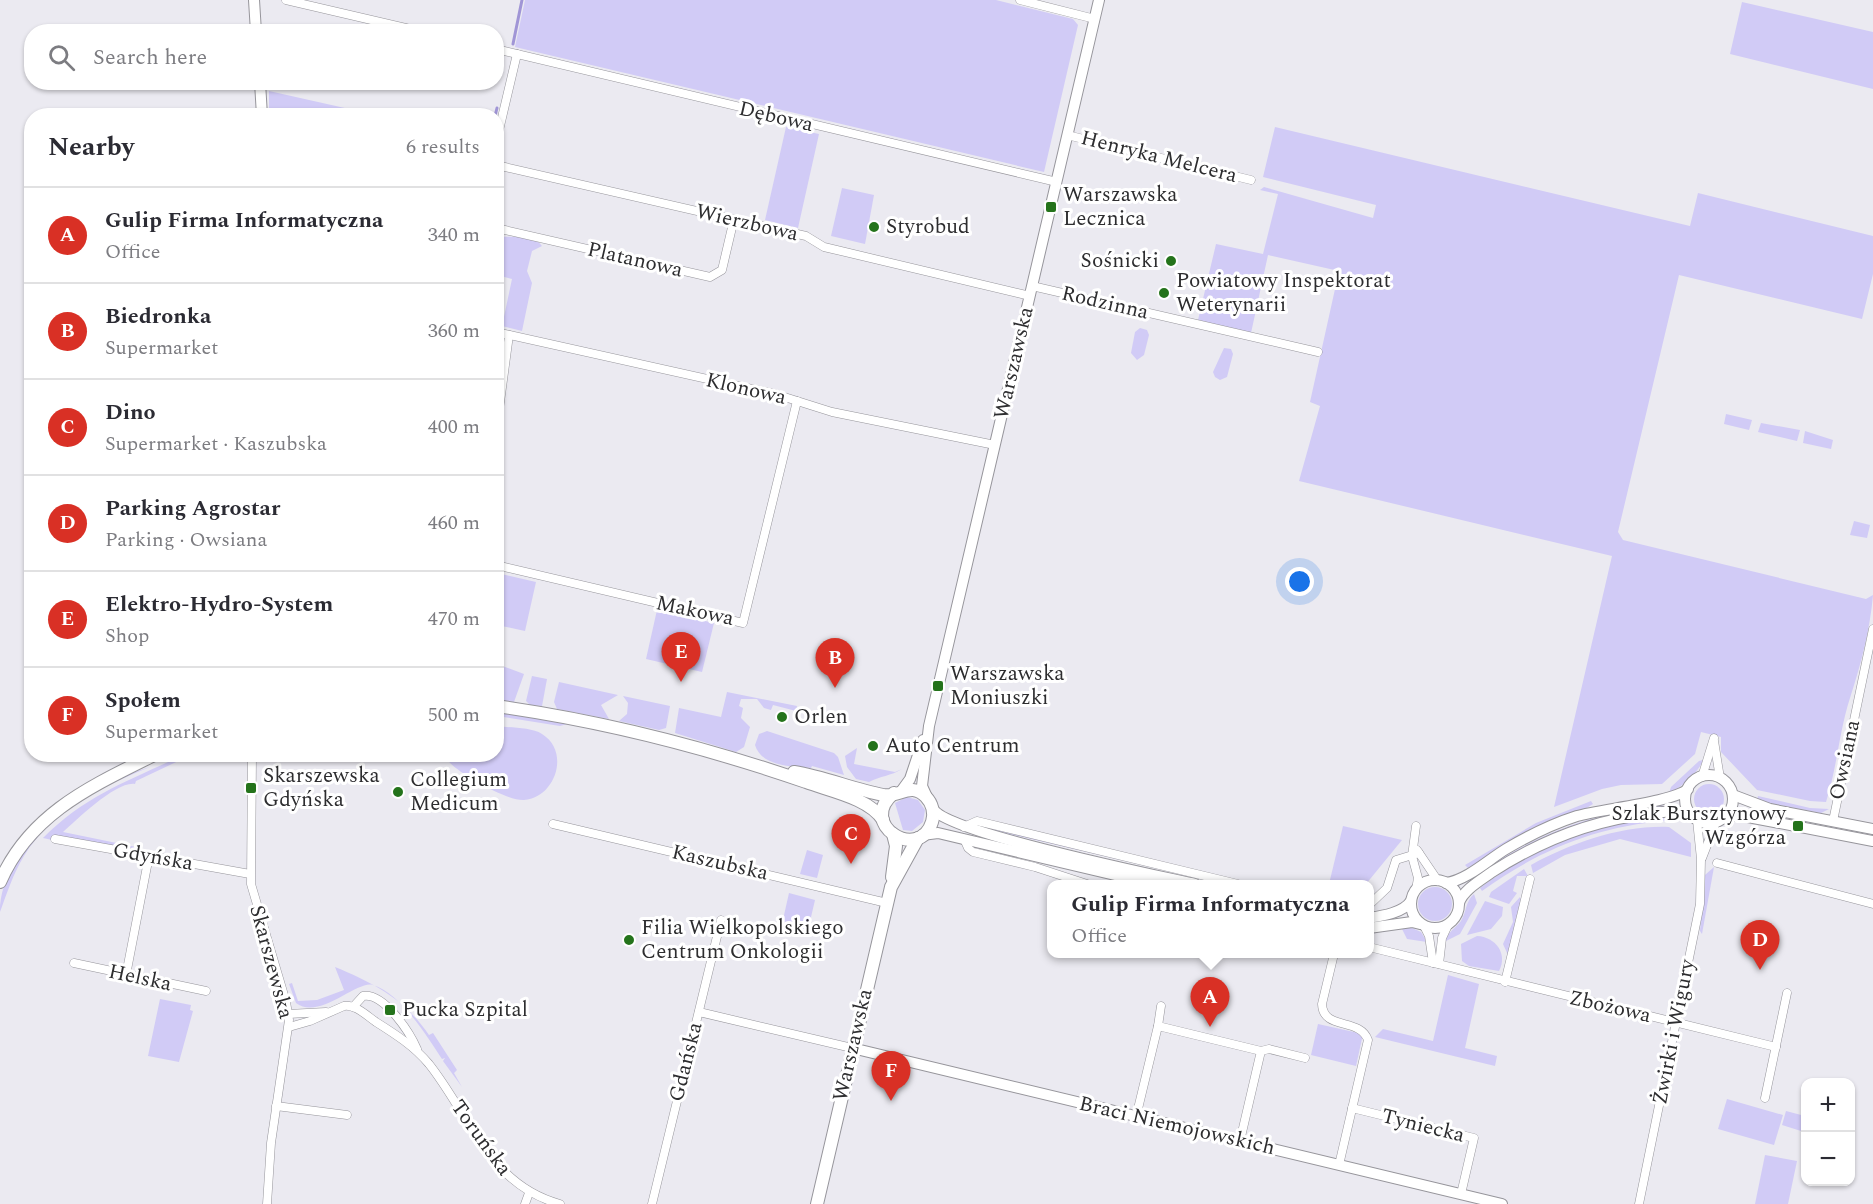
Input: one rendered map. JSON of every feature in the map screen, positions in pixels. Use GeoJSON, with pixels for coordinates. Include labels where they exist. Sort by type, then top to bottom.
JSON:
{"type":"FeatureCollection","features":[{"type":"Feature","properties":{"kind":"main road"},"geometry":{"type":"LineString","coordinates":[[254,0],[256,24]]}},
{"type":"Feature","properties":{"kind":"main road","name":"Warszawska"},"geometry":{"type":"LineString","coordinates":[[898,791],[910,779],[929,726],[1099,0]]}},
{"type":"Feature","properties":{"kind":"main road"},"geometry":{"type":"LineString","coordinates":[[260,90],[262,108]]}},
{"type":"Feature","properties":{"kind":"main road"},"geometry":{"type":"LineString","coordinates":[[504,707],[635,730],[762,767],[858,802],[876,812],[892,834],[905,839],[938,833],[964,833],[1174,880]]}},
{"type":"Feature","properties":{"kind":"main road","name":"Warszawska"},"geometry":{"type":"LineString","coordinates":[[929,726],[922,786],[930,803]]}},
{"type":"Feature","properties":{"kind":"main road"},"geometry":{"type":"LineString","coordinates":[[0,882],[16,852],[49,815],[80,793],[140,762]]}},
{"type":"Feature","properties":{"kind":"main road"},"geometry":{"type":"LineString","coordinates":[[762,767],[819,776],[884,795],[915,790],[930,803],[940,817],[964,833],[1135,880]]}},
{"type":"Feature","properties":{"kind":"main road"},"geometry":{"type":"LineString","coordinates":[[1374,917],[1406,907],[1416,890],[1426,882],[1442,882],[1462,877],[1533,835],[1575,817],[1681,794],[1702,777],[1720,778],[1728,785],[1733,795],[1732,806],[1727,815],[1716,822],[1706,823],[1680,812],[1656,813],[1579,828],[1513,859],[1483,879],[1464,895],[1456,915],[1448,925],[1436,928],[1412,922],[1374,927]]}},
{"type":"Feature","properties":{"kind":"main road"},"geometry":{"type":"LineString","coordinates":[[1688,789],[1686,801],[1695,818]]}},
{"type":"Feature","properties":{"kind":"main road"},"geometry":{"type":"LineString","coordinates":[[883,820],[884,807],[898,791]]}},
{"type":"Feature","properties":{"kind":"main road"},"geometry":{"type":"LineString","coordinates":[[1733,795],[1760,806],[1873,829]]}},
{"type":"Feature","properties":{"kind":"main road"},"geometry":{"type":"LineString","coordinates":[[920,837],[932,822],[930,803]]}},
{"type":"Feature","properties":{"kind":"main road"},"geometry":{"type":"LineString","coordinates":[[1727,815],[1762,819],[1873,841]]}},
{"type":"Feature","properties":{"kind":"main road","name":"Warszawska"},"geometry":{"type":"LineString","coordinates":[[817,1204],[891,887],[896,846],[892,834]]}},
{"type":"Feature","properties":{"kind":"main road","name":"Warszawska"},"geometry":{"type":"LineString","coordinates":[[891,887],[920,837]]}},
{"type":"Feature","properties":{"kind":"main road"},"geometry":{"type":"LineString","coordinates":[[1442,882],[1455,891],[1459,903]]}},
{"type":"Feature","properties":{"kind":"main road"},"geometry":{"type":"LineString","coordinates":[[1411,902],[1413,914],[1422,925]]}},
{"type":"Feature","properties":{"kind":"main road","name":"Braci Niemojowskich"},"geometry":{"type":"LineString","coordinates":[[852,1048],[1502,1204]]}},
{"type":"Feature","properties":{"kind":"street"},"geometry":{"type":"LineString","coordinates":[[286,0],[389,24]]}},
{"type":"Feature","properties":{"kind":"street"},"geometry":{"type":"LineString","coordinates":[[1020,0],[1095,19]]}},
{"type":"Feature","properties":{"kind":"street","name":"Dębowa"},"geometry":{"type":"LineString","coordinates":[[504,52],[1057,182]]}},
{"type":"Feature","properties":{"kind":"street"},"geometry":{"type":"LineString","coordinates":[[504,109],[517,54]]}},
{"type":"Feature","properties":{"kind":"street","name":"Henryka Melcera"},"geometry":{"type":"LineString","coordinates":[[1067,135],[1251,180]]}},
{"type":"Feature","properties":{"kind":"street","name":"Wierzbowa"},"geometry":{"type":"LineString","coordinates":[[504,167],[806,236],[824,247],[1031,291]]}},
{"type":"Feature","properties":{"kind":"street","name":"Platanowa"},"geometry":{"type":"LineString","coordinates":[[504,230],[710,278],[722,270],[734,219]]}},
{"type":"Feature","properties":{"kind":"street","name":"Rodzinna"},"geometry":{"type":"LineString","coordinates":[[1031,291],[1318,352]]}},
{"type":"Feature","properties":{"kind":"street","name":"Klonowa"},"geometry":{"type":"LineString","coordinates":[[504,333],[797,401],[832,412],[995,445]]}},
{"type":"Feature","properties":{"kind":"street"},"geometry":{"type":"LineString","coordinates":[[504,372],[509,334]]}},
{"type":"Feature","properties":{"kind":"street","name":"Makowa"},"geometry":{"type":"LineString","coordinates":[[504,567],[743,623],[797,401]]}},
{"type":"Feature","properties":{"kind":"street","name":"Owsiana"},"geometry":{"type":"LineString","coordinates":[[1833,821],[1873,629]]}},
{"type":"Feature","properties":{"kind":"street"},"geometry":{"type":"LineString","coordinates":[[1702,777],[1714,738],[1720,778]]}},
{"type":"Feature","properties":{"kind":"street","name":"Skarszewska"},"geometry":{"type":"LineString","coordinates":[[252,762],[250,874],[255,902],[288,1014],[289,1026],[276,1106],[267,1204]]}},
{"type":"Feature","properties":{"kind":"street","name":"Żwirki i Wigury"},"geometry":{"type":"LineString","coordinates":[[1639,1204],[1700,904],[1701,859],[1695,818]]}},
{"type":"Feature","properties":{"kind":"street"},"geometry":{"type":"LineString","coordinates":[[1073,880],[1035,867],[974,852],[968,848],[964,833],[977,821],[1218,880]]}},
{"type":"Feature","properties":{"kind":"street","name":"Żwirki i Wigury"},"geometry":{"type":"LineString","coordinates":[[1701,859],[1716,822]]}},
{"type":"Feature","properties":{"kind":"street","name":"Kaszubska"},"geometry":{"type":"LineString","coordinates":[[553,824],[887,903]]}},
{"type":"Feature","properties":{"kind":"street"},"geometry":{"type":"LineString","coordinates":[[1416,826],[1415,851],[1418,878],[1416,890]]}},
{"type":"Feature","properties":{"kind":"street","name":"Gdyńska"},"geometry":{"type":"LineString","coordinates":[[56,839],[250,874]]}},
{"type":"Feature","properties":{"kind":"street"},"geometry":{"type":"LineString","coordinates":[[1415,851],[1442,882]]}},
{"type":"Feature","properties":{"kind":"street"},"geometry":{"type":"LineString","coordinates":[[1374,900],[1387,888],[1396,860],[1415,851]]}},
{"type":"Feature","properties":{"kind":"street"},"geometry":{"type":"LineString","coordinates":[[126,975],[149,856]]}},
{"type":"Feature","properties":{"kind":"street"},"geometry":{"type":"LineString","coordinates":[[1717,863],[1873,904]]}},
{"type":"Feature","properties":{"kind":"street"},"geometry":{"type":"LineString","coordinates":[[1510,983],[1513,952],[1530,879]]}},
{"type":"Feature","properties":{"kind":"street","name":"Gdańska"},"geometry":{"type":"LineString","coordinates":[[652,1204],[721,920]]}},
{"type":"Feature","properties":{"kind":"street"},"geometry":{"type":"LineString","coordinates":[[1422,925],[1429,936],[1436,964]]}},
{"type":"Feature","properties":{"kind":"street"},"geometry":{"type":"LineString","coordinates":[[1436,964],[1442,938],[1448,925]]}},
{"type":"Feature","properties":{"kind":"street","name":"Zbożowa"},"geometry":{"type":"LineString","coordinates":[[1374,948],[1776,1047]]}},
{"type":"Feature","properties":{"kind":"street","name":"Tyniecka"},"geometry":{"type":"LineString","coordinates":[[1333,958],[1322,1004],[1323,1012],[1330,1019],[1360,1028],[1368,1040],[1339,1165]]}},
{"type":"Feature","properties":{"kind":"street","name":"Helska"},"geometry":{"type":"LineString","coordinates":[[74,963],[206,992]]}},
{"type":"Feature","properties":{"kind":"street"},"geometry":{"type":"LineString","coordinates":[[1765,1098],[1787,993]]}},
{"type":"Feature","properties":{"kind":"street","name":"Toruńska"},"geometry":{"type":"LineString","coordinates":[[418,1053],[411,1035],[395,1014],[369,995],[363,996],[354,1007],[386,1028],[418,1053],[430,1066],[494,1162],[515,1184],[529,1193],[560,1204]]}},
{"type":"Feature","properties":{"kind":"street"},"geometry":{"type":"LineString","coordinates":[[289,1026],[310,1021],[344,1006],[354,1007]]}},
{"type":"Feature","properties":{"kind":"street"},"geometry":{"type":"LineString","coordinates":[[1136,1117],[1161,1006]]}},
{"type":"Feature","properties":{"kind":"street"},"geometry":{"type":"LineString","coordinates":[[288,1014],[328,1012]]}},
{"type":"Feature","properties":{"kind":"street"},"geometry":{"type":"LineString","coordinates":[[699,1012],[852,1048]]}},
{"type":"Feature","properties":{"kind":"street"},"geometry":{"type":"LineString","coordinates":[[386,1028],[395,1014]]}},
{"type":"Feature","properties":{"kind":"street"},"geometry":{"type":"LineString","coordinates":[[1158,1026],[1261,1051],[1269,1049],[1305,1058]]}},
{"type":"Feature","properties":{"kind":"street"},"geometry":{"type":"LineString","coordinates":[[1240,1142],[1261,1051]]}},
{"type":"Feature","properties":{"kind":"street"},"geometry":{"type":"LineString","coordinates":[[276,1106],[347,1115]]}},
{"type":"Feature","properties":{"kind":"street","name":"Tyniecka"},"geometry":{"type":"LineString","coordinates":[[1352,1108],[1474,1138],[1461,1194]]}},
{"type":"Feature","properties":{"kind":"street"},"geometry":{"type":"LineString","coordinates":[[525,1204],[529,1193]]}},
{"type":"Feature","properties":{"kind":"shaded area"},"geometry":{"type":"Polygon","coordinates":[[[525,0],[996,0],[1073,19],[1078,25],[1044,172],[515,47],[525,0]]]}},
{"type":"Feature","properties":{"kind":"shaded area"},"geometry":{"type":"Polygon","coordinates":[[[1742,2],[1873,32],[1873,89],[1730,54],[1742,2]]]}},
{"type":"Feature","properties":{"kind":"shaded area"},"geometry":{"type":"Polygon","coordinates":[[[269,91],[345,108],[269,108],[269,91]]]}},
{"type":"Feature","properties":{"kind":"shaded area"},"geometry":{"type":"Polygon","coordinates":[[[786,127],[819,134],[798,228],[765,220],[786,127]]]}},
{"type":"Feature","properties":{"kind":"shaded area"},"geometry":{"type":"Polygon","coordinates":[[[1275,127],[1690,226],[1698,193],[1873,236],[1873,274],[1862,319],[1679,275],[1618,532],[1623,540],[1866,599],[1873,595],[1865,647],[1846,711],[1826,802],[1757,790],[1721,752],[1721,737],[1701,732],[1695,754],[1662,784],[1621,785],[1602,789],[1554,807],[1612,556],[1299,481],[1320,406],[1310,402],[1339,271],[1268,255],[1251,333],[1198,320],[1216,244],[1263,254],[1278,194],[1260,190],[1264,187],[1373,218],[1376,205],[1263,177],[1275,127]]]}},
{"type":"Feature","properties":{"kind":"shaded area"},"geometry":{"type":"Polygon","coordinates":[[[842,188],[874,195],[865,244],[831,236],[842,188]]]}},
{"type":"Feature","properties":{"kind":"shaded area"},"geometry":{"type":"Polygon","coordinates":[[[504,236],[527,237],[538,242],[542,246],[532,251],[527,271],[532,283],[522,331],[504,326],[512,279],[504,277],[504,236]]]}},
{"type":"Feature","properties":{"kind":"shaded area"},"geometry":{"type":"Polygon","coordinates":[[[1140,328],[1147,330],[1149,335],[1144,355],[1137,360],[1131,353],[1135,332],[1140,328]]]}},
{"type":"Feature","properties":{"kind":"shaded area"},"geometry":{"type":"Polygon","coordinates":[[[1224,348],[1231,349],[1233,354],[1227,377],[1220,380],[1213,372],[1224,348]]]}},
{"type":"Feature","properties":{"kind":"shaded area"},"geometry":{"type":"Polygon","coordinates":[[[1726,414],[1752,420],[1749,430],[1724,424],[1726,414]]]}},
{"type":"Feature","properties":{"kind":"shaded area"},"geometry":{"type":"Polygon","coordinates":[[[1761,423],[1800,430],[1797,441],[1758,432],[1761,423]]]}},
{"type":"Feature","properties":{"kind":"shaded area"},"geometry":{"type":"Polygon","coordinates":[[[1805,431],[1833,440],[1831,449],[1803,443],[1805,431]]]}},
{"type":"Feature","properties":{"kind":"shaded area"},"geometry":{"type":"Polygon","coordinates":[[[1854,521],[1870,525],[1867,538],[1850,535],[1854,521]]]}},
{"type":"Feature","properties":{"kind":"shaded area"},"geometry":{"type":"Polygon","coordinates":[[[504,575],[536,582],[525,631],[504,626],[504,575]]]}},
{"type":"Feature","properties":{"kind":"shaded area"},"geometry":{"type":"Polygon","coordinates":[[[657,610],[714,623],[702,672],[646,659],[657,610]]]}},
{"type":"Feature","properties":{"kind":"shaded area"},"geometry":{"type":"Polygon","coordinates":[[[504,667],[524,674],[514,702],[504,701],[504,667]]]}},
{"type":"Feature","properties":{"kind":"shaded area"},"geometry":{"type":"Polygon","coordinates":[[[532,676],[547,679],[542,706],[530,705],[526,701],[532,676]]]}},
{"type":"Feature","properties":{"kind":"shaded area"},"geometry":{"type":"Polygon","coordinates":[[[559,682],[618,695],[601,705],[609,719],[557,709],[554,702],[559,682]]]}},
{"type":"Feature","properties":{"kind":"shaded area"},"geometry":{"type":"Polygon","coordinates":[[[727,692],[797,706],[796,711],[773,705],[771,710],[764,708],[757,699],[741,699],[739,706],[743,708],[741,718],[750,727],[744,747],[736,752],[675,733],[679,708],[721,717],[727,692]]]}},
{"type":"Feature","properties":{"kind":"shaded area"},"geometry":{"type":"Polygon","coordinates":[[[623,696],[670,706],[666,728],[659,730],[619,721],[627,714],[628,703],[623,696]]]}},
{"type":"Feature","properties":{"kind":"shaded area"},"geometry":{"type":"Polygon","coordinates":[[[504,712],[571,723],[560,726],[504,717],[504,712]]]}},
{"type":"Feature","properties":{"kind":"shaded area"},"geometry":{"type":"Polygon","coordinates":[[[504,727],[532,730],[542,734],[551,742],[556,752],[557,762],[556,773],[551,783],[535,797],[524,800],[496,792],[450,763],[504,762],[504,727]]]}},
{"type":"Feature","properties":{"kind":"shaded area"},"geometry":{"type":"Polygon","coordinates":[[[767,731],[834,753],[838,757],[844,775],[812,766],[811,768],[778,764],[764,758],[755,745],[759,734],[767,731]]]}},
{"type":"Feature","properties":{"kind":"shaded area"},"geometry":{"type":"Polygon","coordinates":[[[857,748],[854,764],[895,772],[902,769],[894,773],[877,778],[869,782],[856,779],[847,767],[845,756],[857,748]]]}},
{"type":"Feature","properties":{"kind":"shaded area"},"geometry":{"type":"Polygon","coordinates":[[[1703,760],[1698,770],[1689,779],[1669,793],[1671,787],[1699,761],[1703,760]]]}},
{"type":"Feature","properties":{"kind":"shaded area"},"geometry":{"type":"Polygon","coordinates":[[[168,762],[176,762],[136,781],[135,784],[127,785],[108,795],[63,832],[141,848],[140,850],[56,836],[52,840],[43,838],[92,799],[168,762]]]}},
{"type":"Feature","properties":{"kind":"shaded area"},"geometry":{"type":"Polygon","coordinates":[[[150,767],[97,792],[48,826],[20,863],[0,912],[4,886],[15,862],[32,840],[53,820],[77,802],[102,787],[150,767]]]}},
{"type":"Feature","properties":{"kind":"shaded area"},"geometry":{"type":"Polygon","coordinates":[[[1709,784],[1720,788],[1724,799],[1720,810],[1709,814],[1698,810],[1694,799],[1698,788],[1709,784]]]}},
{"type":"Feature","properties":{"kind":"shaded area"},"geometry":{"type":"Polygon","coordinates":[[[1758,796],[1810,808],[1829,809],[1821,813],[1763,802],[1757,800],[1758,796]]]}},
{"type":"Feature","properties":{"kind":"shaded area"},"geometry":{"type":"Polygon","coordinates":[[[907,797],[918,800],[925,810],[923,822],[912,831],[903,830],[895,803],[907,797]]]}},
{"type":"Feature","properties":{"kind":"shaded area"},"geometry":{"type":"Polygon","coordinates":[[[1591,801],[1593,804],[1585,809],[1530,830],[1468,868],[1465,865],[1536,823],[1591,801]]]}},
{"type":"Feature","properties":{"kind":"shaded area"},"geometry":{"type":"Polygon","coordinates":[[[1662,804],[1663,808],[1610,817],[1564,831],[1521,851],[1475,879],[1473,876],[1520,848],[1563,828],[1608,815],[1662,804]]]}},
{"type":"Feature","properties":{"kind":"shaded area"},"geometry":{"type":"Polygon","coordinates":[[[1664,818],[1665,821],[1615,828],[1569,843],[1524,864],[1482,891],[1480,888],[1522,860],[1567,839],[1615,824],[1664,818]]]}},
{"type":"Feature","properties":{"kind":"shaded area"},"geometry":{"type":"Polygon","coordinates":[[[984,826],[1207,880],[1207,880],[984,828],[984,826]]]}},
{"type":"Feature","properties":{"kind":"shaded area"},"geometry":{"type":"Polygon","coordinates":[[[1343,826],[1402,840],[1369,880],[1330,880],[1343,826]]]}},
{"type":"Feature","properties":{"kind":"shaded area"},"geometry":{"type":"Polygon","coordinates":[[[1669,827],[1691,843],[1691,857],[1620,839],[1565,855],[1533,873],[1531,865],[1597,837],[1633,829],[1669,827]]]}},
{"type":"Feature","properties":{"kind":"shaded area"},"geometry":{"type":"Polygon","coordinates":[[[807,850],[823,855],[817,878],[800,874],[807,850]]]}},
{"type":"Feature","properties":{"kind":"shaded area"},"geometry":{"type":"Polygon","coordinates":[[[1714,867],[1702,934],[1700,931],[1705,875],[1714,867]]]}},
{"type":"Feature","properties":{"kind":"shaded area"},"geometry":{"type":"Polygon","coordinates":[[[1524,869],[1528,876],[1517,876],[1513,891],[1517,893],[1509,904],[1489,897],[1491,892],[1524,869]]]}},
{"type":"Feature","properties":{"kind":"shaded area"},"geometry":{"type":"Polygon","coordinates":[[[1435,887],[1447,892],[1452,904],[1447,916],[1435,921],[1423,916],[1418,904],[1423,892],[1435,887]]]}},
{"type":"Feature","properties":{"kind":"shaded area"},"geometry":{"type":"Polygon","coordinates":[[[789,893],[815,900],[808,930],[782,924],[789,893]]]}},
{"type":"Feature","properties":{"kind":"shaded area"},"geometry":{"type":"Polygon","coordinates":[[[1474,894],[1477,903],[1460,934],[1446,941],[1450,932],[1461,921],[1469,900],[1474,894]]]}},
{"type":"Feature","properties":{"kind":"shaded area"},"geometry":{"type":"Polygon","coordinates":[[[1520,897],[1508,955],[1503,944],[1513,922],[1511,907],[1520,897]]]}},
{"type":"Feature","properties":{"kind":"shaded area"},"geometry":{"type":"Polygon","coordinates":[[[1485,901],[1503,907],[1502,916],[1491,929],[1467,935],[1485,901]]]}},
{"type":"Feature","properties":{"kind":"shaded area"},"geometry":{"type":"Polygon","coordinates":[[[1410,927],[1421,932],[1427,942],[1407,939],[1402,929],[1410,927]]]}},
{"type":"Feature","properties":{"kind":"shaded area"},"geometry":{"type":"Polygon","coordinates":[[[1477,936],[1495,943],[1502,958],[1499,971],[1469,966],[1462,961],[1461,944],[1477,936]]]}},
{"type":"Feature","properties":{"kind":"shaded area"},"geometry":{"type":"Polygon","coordinates":[[[335,967],[373,985],[357,988],[326,1004],[305,1007],[296,1003],[289,984],[292,983],[298,1001],[317,1000],[344,990],[335,967]]]}},
{"type":"Feature","properties":{"kind":"shaded area"},"geometry":{"type":"Polygon","coordinates":[[[1448,975],[1479,984],[1465,1048],[1497,1056],[1495,1066],[1375,1037],[1383,1029],[1433,1041],[1448,975]]]}},
{"type":"Feature","properties":{"kind":"shaded area"},"geometry":{"type":"Polygon","coordinates":[[[160,999],[191,1005],[190,1010],[193,1011],[179,1062],[148,1056],[160,999]]]}},
{"type":"Feature","properties":{"kind":"shaded area"},"geometry":{"type":"Polygon","coordinates":[[[398,1001],[410,1012],[429,1035],[433,1033],[457,1070],[454,1073],[462,1087],[443,1061],[445,1058],[442,1059],[412,1016],[398,1001]]]}},
{"type":"Feature","properties":{"kind":"shaded area"},"geometry":{"type":"Polygon","coordinates":[[[1318,1024],[1363,1034],[1356,1066],[1311,1055],[1318,1024]]]}},
{"type":"Feature","properties":{"kind":"shaded area"},"geometry":{"type":"Polygon","coordinates":[[[1727,1099],[1783,1115],[1774,1145],[1718,1129],[1727,1099]]]}},
{"type":"Feature","properties":{"kind":"shaded area"},"geometry":{"type":"Polygon","coordinates":[[[1786,1111],[1801,1115],[1801,1131],[1782,1125],[1786,1111]]]}},
{"type":"Feature","properties":{"kind":"shaded area"},"geometry":{"type":"Polygon","coordinates":[[[1765,1155],[1797,1161],[1788,1204],[1755,1204],[1765,1155]]]}},
{"type":"Feature","properties":{"kind":"waterway"},"geometry":{"type":"LineString","coordinates":[[513,44],[522,0]]}},
{"type":"Feature","properties":{"kind":"place","name":"Warszawska Lecznica"},"geometry":{"type":"Point","coordinates":[1051,207]}},
{"type":"Feature","properties":{"kind":"place","name":"Styrobud"},"geometry":{"type":"Point","coordinates":[874,227]}},
{"type":"Feature","properties":{"kind":"place","name":"Sośnicki"},"geometry":{"type":"Point","coordinates":[1171,261]}},
{"type":"Feature","properties":{"kind":"place","name":"Powiatowy Inspektorat Weterynarii"},"geometry":{"type":"Point","coordinates":[1164,293]}},
{"type":"Feature","properties":{"kind":"place","name":"Elektro-Hydro-System"},"geometry":{"type":"Point","coordinates":[681,682]}},
{"type":"Feature","properties":{"kind":"place","name":"Warszawska Moniuszki"},"geometry":{"type":"Point","coordinates":[938,686]}},
{"type":"Feature","properties":{"kind":"place","name":"Biedronka"},"geometry":{"type":"Point","coordinates":[835,688]}},
{"type":"Feature","properties":{"kind":"place","name":"Orlen"},"geometry":{"type":"Point","coordinates":[782,717]}},
{"type":"Feature","properties":{"kind":"place","name":"Auto Centrum"},"geometry":{"type":"Point","coordinates":[873,746]}},
{"type":"Feature","properties":{"kind":"place","name":"Skarszewska Gdyńska"},"geometry":{"type":"Point","coordinates":[251,788]}},
{"type":"Feature","properties":{"kind":"place","name":"Collegium Medicum"},"geometry":{"type":"Point","coordinates":[398,792]}},
{"type":"Feature","properties":{"kind":"place","name":"Szlak Bursztynowy Wzgórza"},"geometry":{"type":"Point","coordinates":[1798,826]}},
{"type":"Feature","properties":{"kind":"place","name":"Dino"},"geometry":{"type":"Point","coordinates":[851,864]}},
{"type":"Feature","properties":{"kind":"place","name":"Filia Wielkopolskiego Centrum Onkologii"},"geometry":{"type":"Point","coordinates":[629,940]}},
{"type":"Feature","properties":{"kind":"place","name":"Parking Agrostar"},"geometry":{"type":"Point","coordinates":[1760,970]}},
{"type":"Feature","properties":{"kind":"place","name":"Pucka Szpital"},"geometry":{"type":"Point","coordinates":[390,1010]}},
{"type":"Feature","properties":{"kind":"place","name":"Gulip Firma Informatyczna"},"geometry":{"type":"Point","coordinates":[1210,1027]}},
{"type":"Feature","properties":{"kind":"place","name":"Społem"},"geometry":{"type":"Point","coordinates":[891,1101]}}]}
